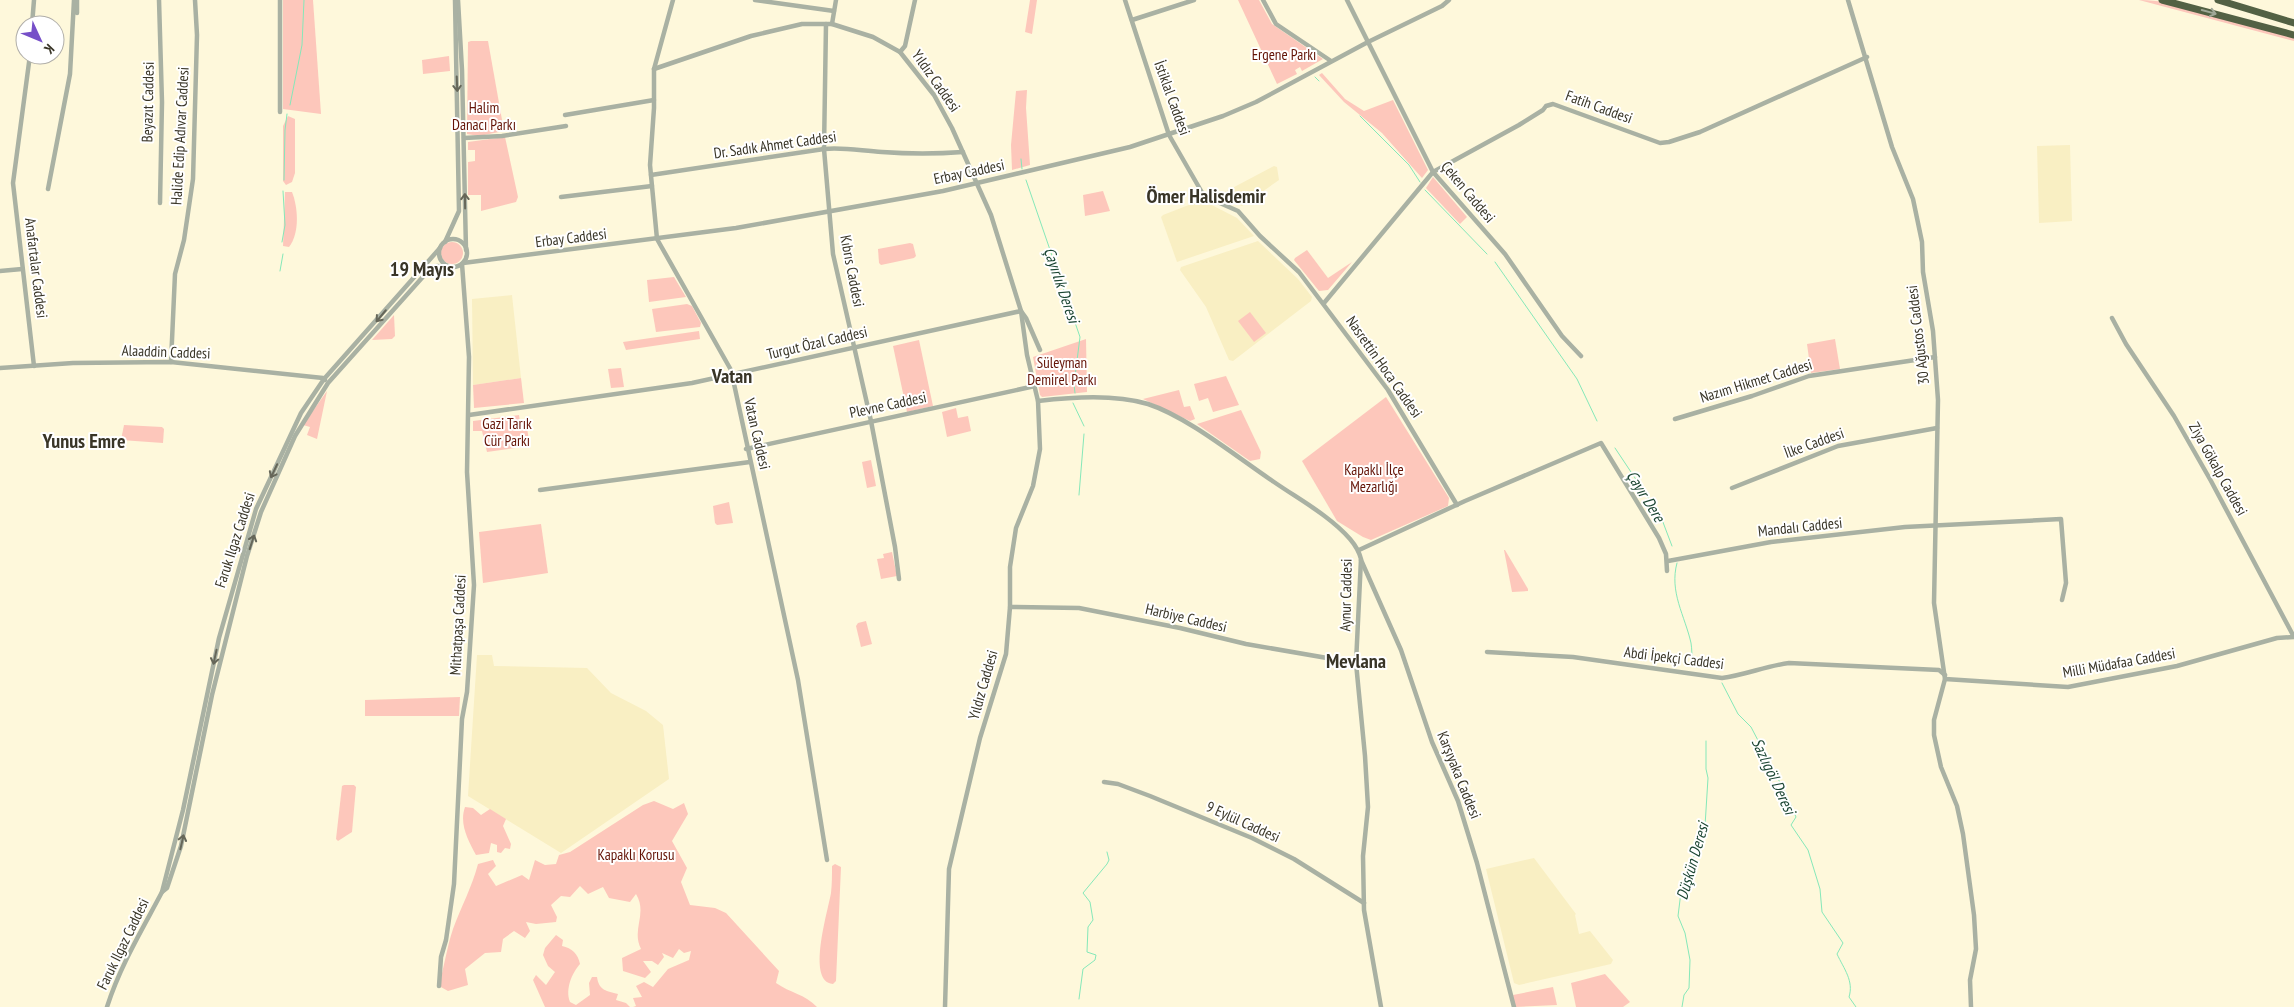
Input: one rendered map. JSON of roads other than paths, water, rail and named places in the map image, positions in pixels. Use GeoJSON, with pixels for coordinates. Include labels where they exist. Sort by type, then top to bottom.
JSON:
{"type":"FeatureCollection","features":[{"type":"Feature","properties":{"kind":"highway"},"geometry":{"type":"LineString","coordinates":[[2162,0],[2294,35]]}},
{"type":"Feature","properties":{"kind":"highway"},"geometry":{"type":"LineString","coordinates":[[2218,0],[2294,23]]}},
{"type":"Feature","properties":{"kind":"street"},"geometry":{"type":"LineString","coordinates":[[33,15],[34,0]]}},
{"type":"Feature","properties":{"kind":"street"},"geometry":{"type":"LineString","coordinates":[[48,189],[70,74],[76,0]]}},
{"type":"Feature","properties":{"kind":"street","name":"Beyazıt Caddesi"},"geometry":{"type":"LineString","coordinates":[[158,0],[162,102],[160,204]]}},
{"type":"Feature","properties":{"kind":"street","name":"Halide Edip Adıvar Caddesi"},"geometry":{"type":"LineString","coordinates":[[171,362],[171,328],[175,274],[184,240],[193,179],[197,35],[195,0]]}},
{"type":"Feature","properties":{"kind":"street"},"geometry":{"type":"LineString","coordinates":[[280,0],[280,112]]}},
{"type":"Feature","properties":{"kind":"street"},"geometry":{"type":"LineString","coordinates":[[455,0],[459,212],[445,242],[440,248],[441,260],[451,267],[463,263],[466,250],[464,138],[458,0]]}},
{"type":"Feature","properties":{"kind":"street","name":"Vatan Caddesi"},"geometry":{"type":"LineString","coordinates":[[674,0],[654,68],[651,176],[657,239],[732,374],[746,449],[759,495],[801,699],[827,860]]}},
{"type":"Feature","properties":{"kind":"street"},"geometry":{"type":"LineString","coordinates":[[755,0],[834,11]]}},
{"type":"Feature","properties":{"kind":"street"},"geometry":{"type":"LineString","coordinates":[[832,24],[836,0]]}},
{"type":"Feature","properties":{"kind":"street"},"geometry":{"type":"LineString","coordinates":[[900,52],[905,46],[915,0]]}},
{"type":"Feature","properties":{"kind":"street","name":"İstiklal Caddesi"},"geometry":{"type":"LineString","coordinates":[[1125,0],[1169,135],[1204,196],[1238,211],[1260,236],[1300,272]]}},
{"type":"Feature","properties":{"kind":"street"},"geometry":{"type":"LineString","coordinates":[[1132,20],[1194,0]]}},
{"type":"Feature","properties":{"kind":"street"},"geometry":{"type":"LineString","coordinates":[[1263,0],[1276,24],[1331,61]]}},
{"type":"Feature","properties":{"kind":"street","name":"Çeken Caddesi"},"geometry":{"type":"LineString","coordinates":[[1347,0],[1432,172],[1505,254],[1562,336],[1581,356]]}},
{"type":"Feature","properties":{"kind":"street","name":"Erbay Caddesi"},"geometry":{"type":"LineString","coordinates":[[463,263],[736,228],[829,212],[978,184],[1169,135],[1256,102],[1331,61],[1442,6],[1449,0]]}},
{"type":"Feature","properties":{"kind":"street","name":"30 Ağustos Caddesi"},"geometry":{"type":"LineString","coordinates":[[1848,0],[1867,58],[1892,147],[1917,213],[1922,242],[1922,272],[1933,331],[1938,400],[1934,603],[1945,677]]}},
{"type":"Feature","properties":{"kind":"street","name":"Yıldız Caddesi"},"geometry":{"type":"LineString","coordinates":[[654,68],[751,36],[802,24],[832,24],[873,37],[900,52],[938,102],[978,184],[1000,242],[1021,311],[1027,354],[1038,400],[1040,449],[1033,486],[1016,528],[1010,567],[1010,607],[1006,654],[980,738],[949,869],[944,1007]]}},
{"type":"Feature","properties":{"kind":"street","name":"Kıbrıs Caddesi"},"geometry":{"type":"LineString","coordinates":[[826,24],[824,149],[833,254],[871,421],[895,547],[899,579]]}},
{"type":"Feature","properties":{"kind":"street","name":"Fatih Caddesi"},"geometry":{"type":"LineString","coordinates":[[1324,303],[1432,172],[1519,125],[1543,110],[1546,106],[1553,104],[1660,143],[1669,142],[1707,129],[1867,58]]}},
{"type":"Feature","properties":{"kind":"street","name":"Anafartalar Caddesi"},"geometry":{"type":"LineString","coordinates":[[29,65],[13,183],[34,366]]}},
{"type":"Feature","properties":{"kind":"street"},"geometry":{"type":"LineString","coordinates":[[565,115],[654,100]]}},
{"type":"Feature","properties":{"kind":"street"},"geometry":{"type":"LineString","coordinates":[[464,138],[502,136],[566,126]]}},
{"type":"Feature","properties":{"kind":"street","name":"Dr. Sadık Ahmet Caddesi"},"geometry":{"type":"LineString","coordinates":[[651,176],[846,147],[879,152],[933,154],[963,152]]}},
{"type":"Feature","properties":{"kind":"street"},"geometry":{"type":"LineString","coordinates":[[561,197],[652,186]]}},
{"type":"Feature","properties":{"kind":"street"},"geometry":{"type":"LineString","coordinates":[[445,242],[458,240],[466,250]]}},
{"type":"Feature","properties":{"kind":"street","name":"Faruk Ilgaz Caddesi"},"geometry":{"type":"LineString","coordinates":[[107,1007],[115,982],[162,892],[183,810],[198,731],[219,638],[256,509],[301,413],[440,248]]}},
{"type":"Feature","properties":{"kind":"street","name":"Mithatpaşa Caddesi"},"geometry":{"type":"LineString","coordinates":[[439,986],[441,957],[446,940],[454,884],[462,719],[468,687],[474,585],[467,472],[469,357],[463,263]]}},
{"type":"Feature","properties":{"kind":"street","name":"Faruk Ilgaz Caddesi"},"geometry":{"type":"LineString","coordinates":[[162,892],[167,888],[181,846],[212,695],[247,556],[262,512],[295,436],[326,381],[429,270],[437,266],[451,267]]}},
{"type":"Feature","properties":{"kind":"street"},"geometry":{"type":"LineString","coordinates":[[0,271],[22,269]]}},
{"type":"Feature","properties":{"kind":"street","name":"Nasrettin Hoca Caddesi"},"geometry":{"type":"LineString","coordinates":[[1300,272],[1388,390],[1457,505]]}},
{"type":"Feature","properties":{"kind":"street","name":"Yıldız Caddesi"},"geometry":{"type":"LineString","coordinates":[[1021,311],[1040,350]]}},
{"type":"Feature","properties":{"kind":"street","name":"Turgut Özal Caddesi"},"geometry":{"type":"LineString","coordinates":[[469,415],[692,383],[1021,311]]}},
{"type":"Feature","properties":{"kind":"street","name":"Ziya Gökalp Caddesi"},"geometry":{"type":"LineString","coordinates":[[2112,318],[2126,344],[2184,434],[2242,537],[2253,562],[2294,637]]}},
{"type":"Feature","properties":{"kind":"street","name":"Nazım Hikmet Caddesi"},"geometry":{"type":"LineString","coordinates":[[1675,419],[1752,396],[1809,376],[1935,357]]}},
{"type":"Feature","properties":{"kind":"street","name":"Alaaddin Caddesi"},"geometry":{"type":"LineString","coordinates":[[0,368],[171,362],[326,381]]}},
{"type":"Feature","properties":{"kind":"street","name":"Plevne Caddesi"},"geometry":{"type":"LineString","coordinates":[[746,449],[1035,386]]}},
{"type":"Feature","properties":{"kind":"street","name":"Aynur Caddesi"},"geometry":{"type":"LineString","coordinates":[[1038,400],[1108,398],[1146,404],[1189,425],[1317,510],[1349,538],[1358,550],[1361,559],[1356,663],[1368,807],[1363,856],[1364,903],[1381,1007]]}},
{"type":"Feature","properties":{"kind":"street","name":"İlke Caddesi"},"geometry":{"type":"LineString","coordinates":[[1732,488],[1838,446],[1937,428]]}},
{"type":"Feature","properties":{"kind":"street"},"geometry":{"type":"LineString","coordinates":[[1358,550],[1601,443],[1659,538],[1668,561],[1667,571]]}},
{"type":"Feature","properties":{"kind":"street"},"geometry":{"type":"LineString","coordinates":[[540,490],[750,462]]}},
{"type":"Feature","properties":{"kind":"street","name":"Mandalı Caddesi"},"geometry":{"type":"LineString","coordinates":[[1668,561],[1771,542],[1905,527],[2062,519],[2066,583],[2062,600]]}},
{"type":"Feature","properties":{"kind":"street","name":"Karşıyaka Caddesi"},"geometry":{"type":"LineString","coordinates":[[1361,559],[1401,650],[1432,742],[1461,809],[1477,861],[1514,1007]]}},
{"type":"Feature","properties":{"kind":"street","name":"Harbiye Caddesi"},"geometry":{"type":"LineString","coordinates":[[1010,607],[1079,608],[1180,628],[1253,646],[1356,663]]}},
{"type":"Feature","properties":{"kind":"street","name":"Milli Müdafaa Caddesi"},"geometry":{"type":"LineString","coordinates":[[1945,677],[2068,687],[2177,666],[2277,638],[2294,637]]}},
{"type":"Feature","properties":{"kind":"street","name":"Abdi İpekçi Caddesi"},"geometry":{"type":"LineString","coordinates":[[1487,652],[1573,657],[1722,678],[1740,676],[1772,665],[1789,663],[1939,670],[1945,677]]}},
{"type":"Feature","properties":{"kind":"street"},"geometry":{"type":"LineString","coordinates":[[1945,677],[1934,720],[1934,735],[1941,767],[1956,806],[1965,843],[1976,950],[1970,980],[1972,1007]]}},
{"type":"Feature","properties":{"kind":"street","name":"9 Eylül Caddesi"},"geometry":{"type":"LineString","coordinates":[[1104,782],[1118,784],[1150,796],[1252,838],[1294,859],[1364,903]]}},
{"type":"Feature","properties":{"kind":"waterway"},"geometry":{"type":"LineString","coordinates":[[290,105],[302,45],[304,0]]}},
{"type":"Feature","properties":{"kind":"waterway"},"geometry":{"type":"LineString","coordinates":[[1315,77],[1319,81]]}},
{"type":"Feature","properties":{"kind":"waterway"},"geometry":{"type":"LineString","coordinates":[[284,180],[287,114]]}},
{"type":"Feature","properties":{"kind":"waterway"},"geometry":{"type":"LineString","coordinates":[[1360,116],[1409,165],[1420,182]]}},
{"type":"Feature","properties":{"kind":"waterway","name":"Çayırlık Deresi"},"geometry":{"type":"LineString","coordinates":[[1021,159],[1022,169]]}},
{"type":"Feature","properties":{"kind":"waterway","name":"Çayırlık Deresi"},"geometry":{"type":"LineString","coordinates":[[1026,180],[1080,337],[1074,384],[1075,393]]}},
{"type":"Feature","properties":{"kind":"waterway"},"geometry":{"type":"LineString","coordinates":[[1425,190],[1487,254]]}},
{"type":"Feature","properties":{"kind":"waterway"},"geometry":{"type":"LineString","coordinates":[[282,242],[285,225],[283,191]]}},
{"type":"Feature","properties":{"kind":"waterway"},"geometry":{"type":"LineString","coordinates":[[280,271],[283,254]]}},
{"type":"Feature","properties":{"kind":"waterway"},"geometry":{"type":"LineString","coordinates":[[1495,262],[1577,379],[1597,421]]}},
{"type":"Feature","properties":{"kind":"waterway"},"geometry":{"type":"LineString","coordinates":[[1073,403],[1084,426]]}},
{"type":"Feature","properties":{"kind":"waterway"},"geometry":{"type":"LineString","coordinates":[[1079,495],[1084,434]]}},
{"type":"Feature","properties":{"kind":"waterway","name":"Çayır Dere"},"geometry":{"type":"LineString","coordinates":[[1615,448],[1661,517],[1672,546]]}},
{"type":"Feature","properties":{"kind":"waterway","name":"Çayır Dere"},"geometry":{"type":"LineString","coordinates":[[1677,563],[1675,574],[1676,594],[1691,643],[1692,663],[1696,667]]}},
{"type":"Feature","properties":{"kind":"waterway","name":"Sazlıgöl Deresi"},"geometry":{"type":"LineString","coordinates":[[1722,683],[1738,714],[1751,727],[1796,817],[1791,825],[1808,850],[1820,889],[1822,912],[1843,943],[1837,954],[1849,980],[1849,997],[1856,1007]]}},
{"type":"Feature","properties":{"kind":"waterway","name":"Düşkün Deresi"},"geometry":{"type":"LineString","coordinates":[[1682,1007],[1684,995],[1689,988],[1690,960],[1685,933],[1678,916],[1681,892],[1705,826],[1708,778],[1706,769],[1706,741]]}},
{"type":"Feature","properties":{"kind":"waterway"},"geometry":{"type":"LineString","coordinates":[[1079,999],[1083,969],[1095,960],[1096,955],[1087,952],[1088,927],[1093,920],[1090,902],[1083,893],[1107,864],[1109,860],[1107,852]]}},
{"type":"Feature","properties":{"kind":"district","name":"Ömer Halisdemir"},"geometry":{"type":"Point","coordinates":[1206,196]}},
{"type":"Feature","properties":{"kind":"district","name":"19 Mayıs"},"geometry":{"type":"Point","coordinates":[422,269]}},
{"type":"Feature","properties":{"kind":"district","name":"Vatan"},"geometry":{"type":"Point","coordinates":[732,376]}},
{"type":"Feature","properties":{"kind":"district","name":"Yunus Emre"},"geometry":{"type":"Point","coordinates":[84,441]}},
{"type":"Feature","properties":{"kind":"district","name":"Mevlana"},"geometry":{"type":"Point","coordinates":[1356,661]}},
{"type":"Feature","properties":{"kind":"park label","name":"Ergene Parkı"},"geometry":{"type":"Point","coordinates":[1284,55]}},
{"type":"Feature","properties":{"kind":"park label","name":"Halim Danacı Parkı"},"geometry":{"type":"Point","coordinates":[484,116]}},
{"type":"Feature","properties":{"kind":"park label","name":"Süleyman Demirel Parkı"},"geometry":{"type":"Point","coordinates":[1062,372]}},
{"type":"Feature","properties":{"kind":"park label","name":"Gazi Tarık Cür Parkı"},"geometry":{"type":"Point","coordinates":[507,432]}},
{"type":"Feature","properties":{"kind":"park label","name":"Kapaklı İlçe Mezarlığı"},"geometry":{"type":"Point","coordinates":[1374,478]}},
{"type":"Feature","properties":{"kind":"park label","name":"Kapaklı Korusu"},"geometry":{"type":"Point","coordinates":[636,855]}}]}
